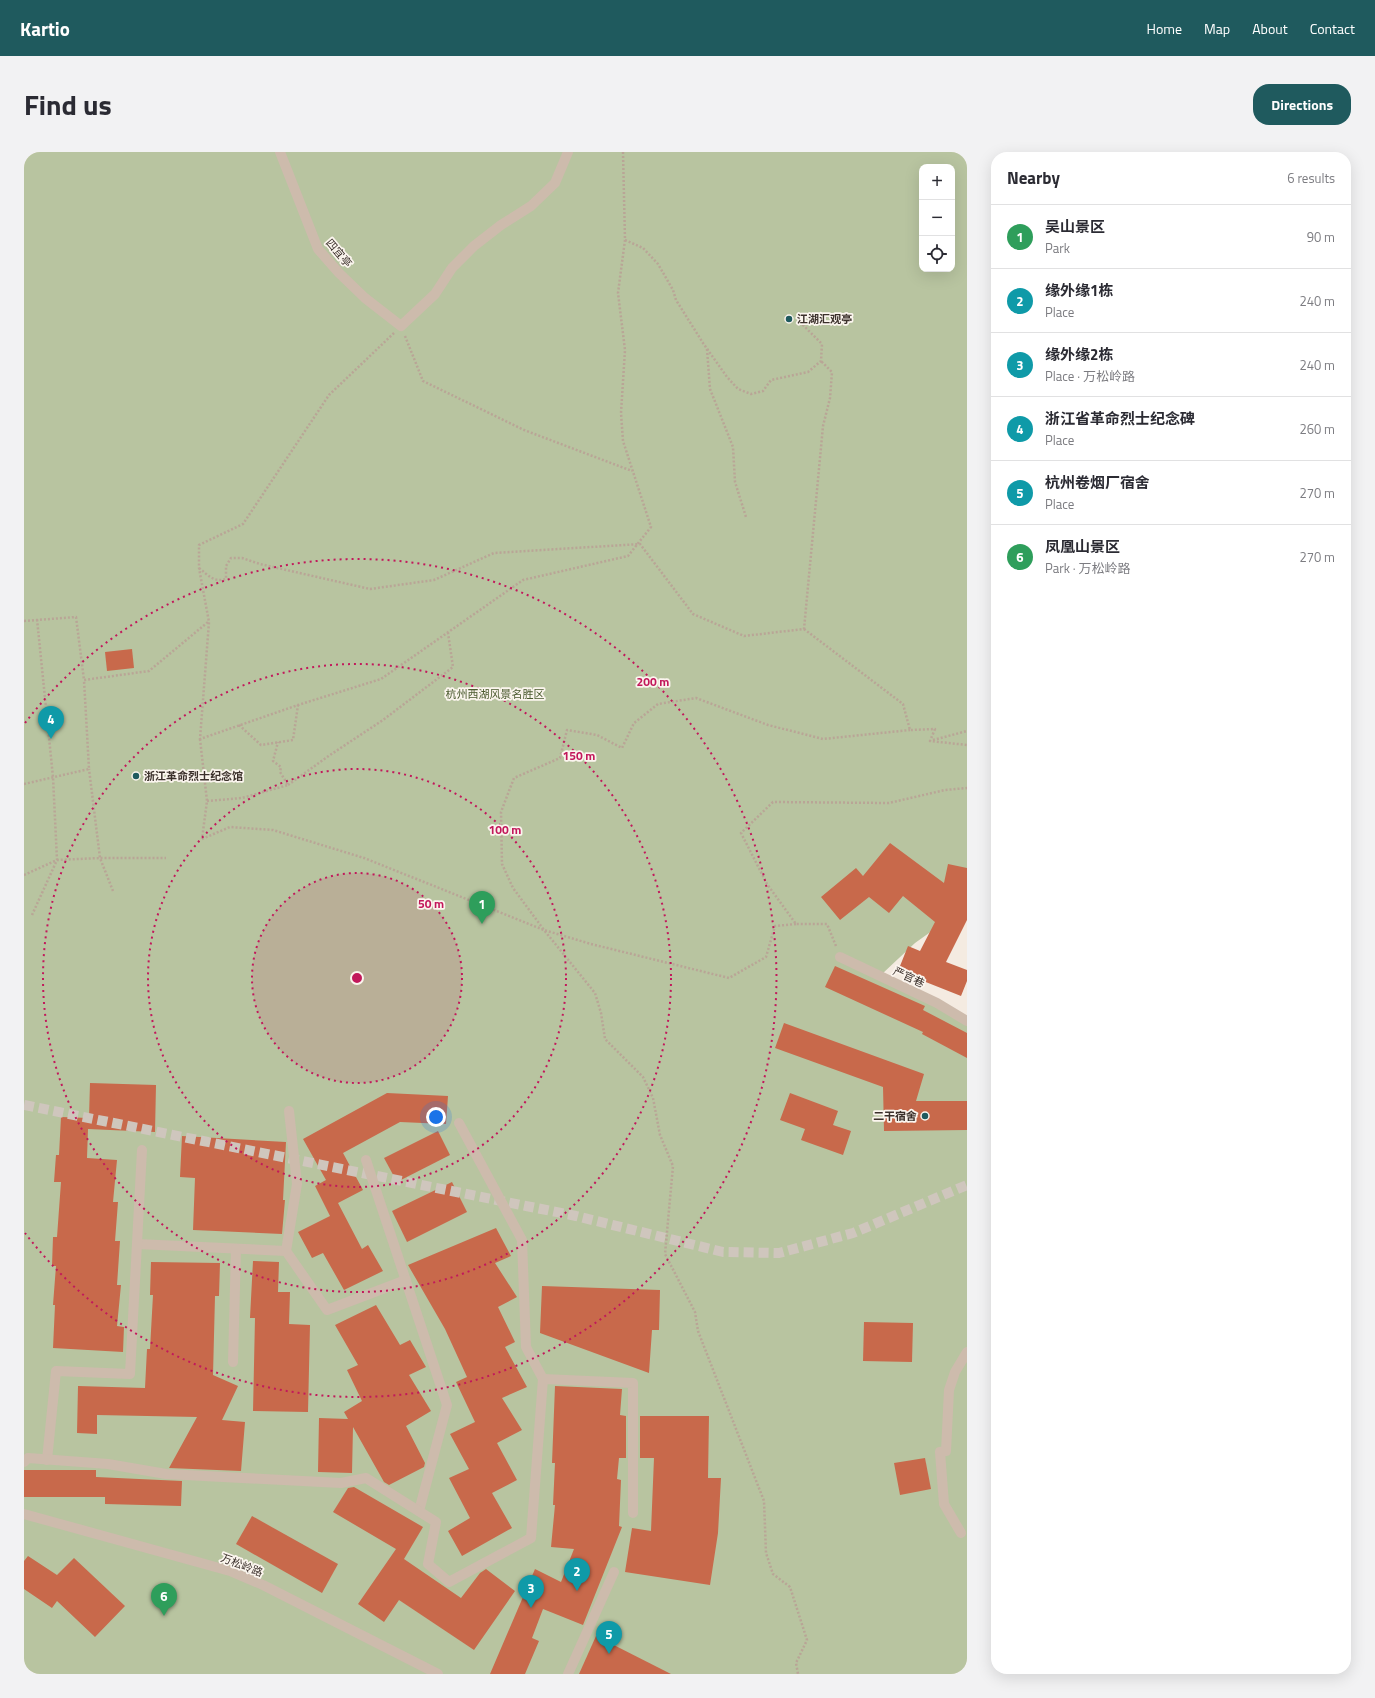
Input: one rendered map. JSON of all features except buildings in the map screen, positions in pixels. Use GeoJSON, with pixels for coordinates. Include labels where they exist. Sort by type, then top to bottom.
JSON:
{"type":"FeatureCollection","features":[{"type":"Feature","properties":{"kind":"street","name":"四宜亭"},"geometry":{"type":"LineString","coordinates":[[280,152],[318,249],[339,274],[365,298],[401,326]]}},
{"type":"Feature","properties":{"kind":"street"},"geometry":{"type":"LineString","coordinates":[[401,326],[435,294],[452,268],[474,246],[501,225],[531,206],[555,183],[568,152]]}},
{"type":"Feature","properties":{"kind":"street","name":"严官巷"},"geometry":{"type":"LineString","coordinates":[[840,957],[937,1003],[967,1021]]}},
{"type":"Feature","properties":{"kind":"street"},"geometry":{"type":"LineString","coordinates":[[289,1111],[297,1184],[286,1251],[327,1310],[406,1280]]}},
{"type":"Feature","properties":{"kind":"street"},"geometry":{"type":"LineString","coordinates":[[24,1462],[28,1458],[108,1464],[166,1474],[341,1483],[366,1478],[436,1522],[428,1564],[449,1582],[531,1538],[543,1379],[526,1347],[522,1240],[459,1122]]}},
{"type":"Feature","properties":{"kind":"street"},"geometry":{"type":"LineString","coordinates":[[47,1460],[56,1371],[130,1374],[142,1150]]}},
{"type":"Feature","properties":{"kind":"street"},"geometry":{"type":"LineString","coordinates":[[366,1160],[447,1405],[419,1511]]}},
{"type":"Feature","properties":{"kind":"street"},"geometry":{"type":"LineString","coordinates":[[137,1244],[286,1251]]}},
{"type":"Feature","properties":{"kind":"street"},"geometry":{"type":"LineString","coordinates":[[232,1362],[236,1249]]}},
{"type":"Feature","properties":{"kind":"street"},"geometry":{"type":"LineString","coordinates":[[961,1533],[944,1504],[940,1452],[946,1450],[948,1390],[955,1372],[967,1352]]}},
{"type":"Feature","properties":{"kind":"street"},"geometry":{"type":"LineString","coordinates":[[543,1379],[633,1383],[633,1513]]}},
{"type":"Feature","properties":{"kind":"street","name":"万松岭路"},"geometry":{"type":"LineString","coordinates":[[24,1514],[230,1572],[270,1588],[438,1674]]}},
{"type":"Feature","properties":{"kind":"street"},"geometry":{"type":"LineString","coordinates":[[568,1674],[614,1572]]}},
{"type":"Feature","properties":{"kind":"path"},"geometry":{"type":"LineString","coordinates":[[200,738],[382,679],[523,580],[628,556],[640,544],[651,527],[623,441],[621,414],[625,350],[618,293],[625,240],[623,152]]}},
{"type":"Feature","properties":{"kind":"path"},"geometry":{"type":"LineString","coordinates":[[625,240],[643,248],[658,264],[673,290],[676,300],[727,377],[738,389],[751,394],[763,391],[771,380],[808,372],[821,361],[822,344],[800,322]]}},
{"type":"Feature","properties":{"kind":"path"},"geometry":{"type":"LineString","coordinates":[[632,470],[524,430],[423,381],[401,326],[329,395],[243,524],[199,545],[199,568],[208,622],[200,738],[207,801],[202,839],[230,827],[273,830],[364,858],[544,930],[591,944],[729,978],[766,957],[774,926],[827,924],[840,957]]}},
{"type":"Feature","properties":{"kind":"path"},"geometry":{"type":"LineString","coordinates":[[707,348],[710,389],[733,447],[735,482],[746,517]]}},
{"type":"Feature","properties":{"kind":"path"},"geometry":{"type":"LineString","coordinates":[[804,629],[823,433],[830,398],[832,372],[821,361]]}},
{"type":"Feature","properties":{"kind":"path"},"geometry":{"type":"LineString","coordinates":[[199,568],[213,579],[219,581],[226,579],[226,566],[231,558],[242,558],[260,564],[370,589],[434,580],[494,553],[640,544]]}},
{"type":"Feature","properties":{"kind":"path"},"geometry":{"type":"LineString","coordinates":[[640,544],[693,614],[744,636],[804,629],[903,704],[910,730]]}},
{"type":"Feature","properties":{"kind":"path"},"geometry":{"type":"LineString","coordinates":[[24,621],[76,617],[84,680],[89,768],[100,858],[113,891]]}},
{"type":"Feature","properties":{"kind":"path"},"geometry":{"type":"LineString","coordinates":[[32,915],[58,860],[53,777],[37,619]]}},
{"type":"Feature","properties":{"kind":"path"},"geometry":{"type":"LineString","coordinates":[[84,680],[149,672],[208,622]]}},
{"type":"Feature","properties":{"kind":"path"},"geometry":{"type":"LineString","coordinates":[[207,801],[242,798],[288,785],[383,720],[453,667],[448,633]]}},
{"type":"Feature","properties":{"kind":"path"},"geometry":{"type":"LineString","coordinates":[[798,1674],[796,1663],[807,1640],[790,1587],[773,1574],[766,1553],[764,1501],[698,1331],[695,1312],[665,1254],[673,1166],[660,1135],[653,1098],[643,1077],[605,1039],[601,1013],[595,992],[544,930],[513,888],[502,864],[501,812],[514,778],[560,758],[568,730],[597,735],[622,748],[634,723],[658,704],[696,698],[768,725],[823,739],[910,730],[935,729],[930,741]]}},
{"type":"Feature","properties":{"kind":"path"},"geometry":{"type":"LineString","coordinates":[[239,725],[261,745],[293,740],[298,705]]}},
{"type":"Feature","properties":{"kind":"path"},"geometry":{"type":"LineString","coordinates":[[930,741],[967,731]]}},
{"type":"Feature","properties":{"kind":"path"},"geometry":{"type":"LineString","coordinates":[[930,741],[967,745]]}},
{"type":"Feature","properties":{"kind":"path"},"geometry":{"type":"LineString","coordinates":[[278,742],[273,761],[281,767],[280,772],[288,785]]}},
{"type":"Feature","properties":{"kind":"path"},"geometry":{"type":"LineString","coordinates":[[24,784],[89,768]]}},
{"type":"Feature","properties":{"kind":"path"},"geometry":{"type":"LineString","coordinates":[[796,924],[767,884],[741,833],[773,802],[888,802],[945,790],[967,788]]}},
{"type":"Feature","properties":{"kind":"path"},"geometry":{"type":"LineString","coordinates":[[24,875],[58,860],[100,858],[166,858]]}},
{"type":"Feature","properties":{"kind":"green space","name":"杭州西湖风景名胜区"},"geometry":{"type":"Polygon","coordinates":[[[24,152],[967,152],[967,906],[915,943],[882,974],[967,1017],[967,1674],[24,1674],[24,152]]]}},
{"type":"Feature","properties":{"kind":"tunnel"},"geometry":{"type":"LineString","coordinates":[[24,1105],[576,1216],[723,1252],[779,1253],[853,1233],[967,1185]]}},
{"type":"Feature","properties":{"kind":"place","name":"江湖汇观亭"},"geometry":{"type":"Point","coordinates":[789,319]}},
{"type":"Feature","properties":{"kind":"place","name":"浙江省革命烈士纪念碑"},"geometry":{"type":"Point","coordinates":[51,739]}},
{"type":"Feature","properties":{"kind":"place","name":"浙江革命烈士纪念馆"},"geometry":{"type":"Point","coordinates":[136,776]}},
{"type":"Feature","properties":{"kind":"place","name":"吴山景区"},"geometry":{"type":"Point","coordinates":[482,924]}},
{"type":"Feature","properties":{"kind":"place","name":"二干宿舍"},"geometry":{"type":"Point","coordinates":[925,1116]}},
{"type":"Feature","properties":{"kind":"place","name":"缘外缘1栋"},"geometry":{"type":"Point","coordinates":[577,1591]}},
{"type":"Feature","properties":{"kind":"place","name":"缘外缘2栋"},"geometry":{"type":"Point","coordinates":[531,1608]}},
{"type":"Feature","properties":{"kind":"place","name":"凤凰山景区"},"geometry":{"type":"Point","coordinates":[164,1616]}},
{"type":"Feature","properties":{"kind":"place","name":"杭州卷烟厂宿舍"},"geometry":{"type":"Point","coordinates":[609,1654]}}]}
